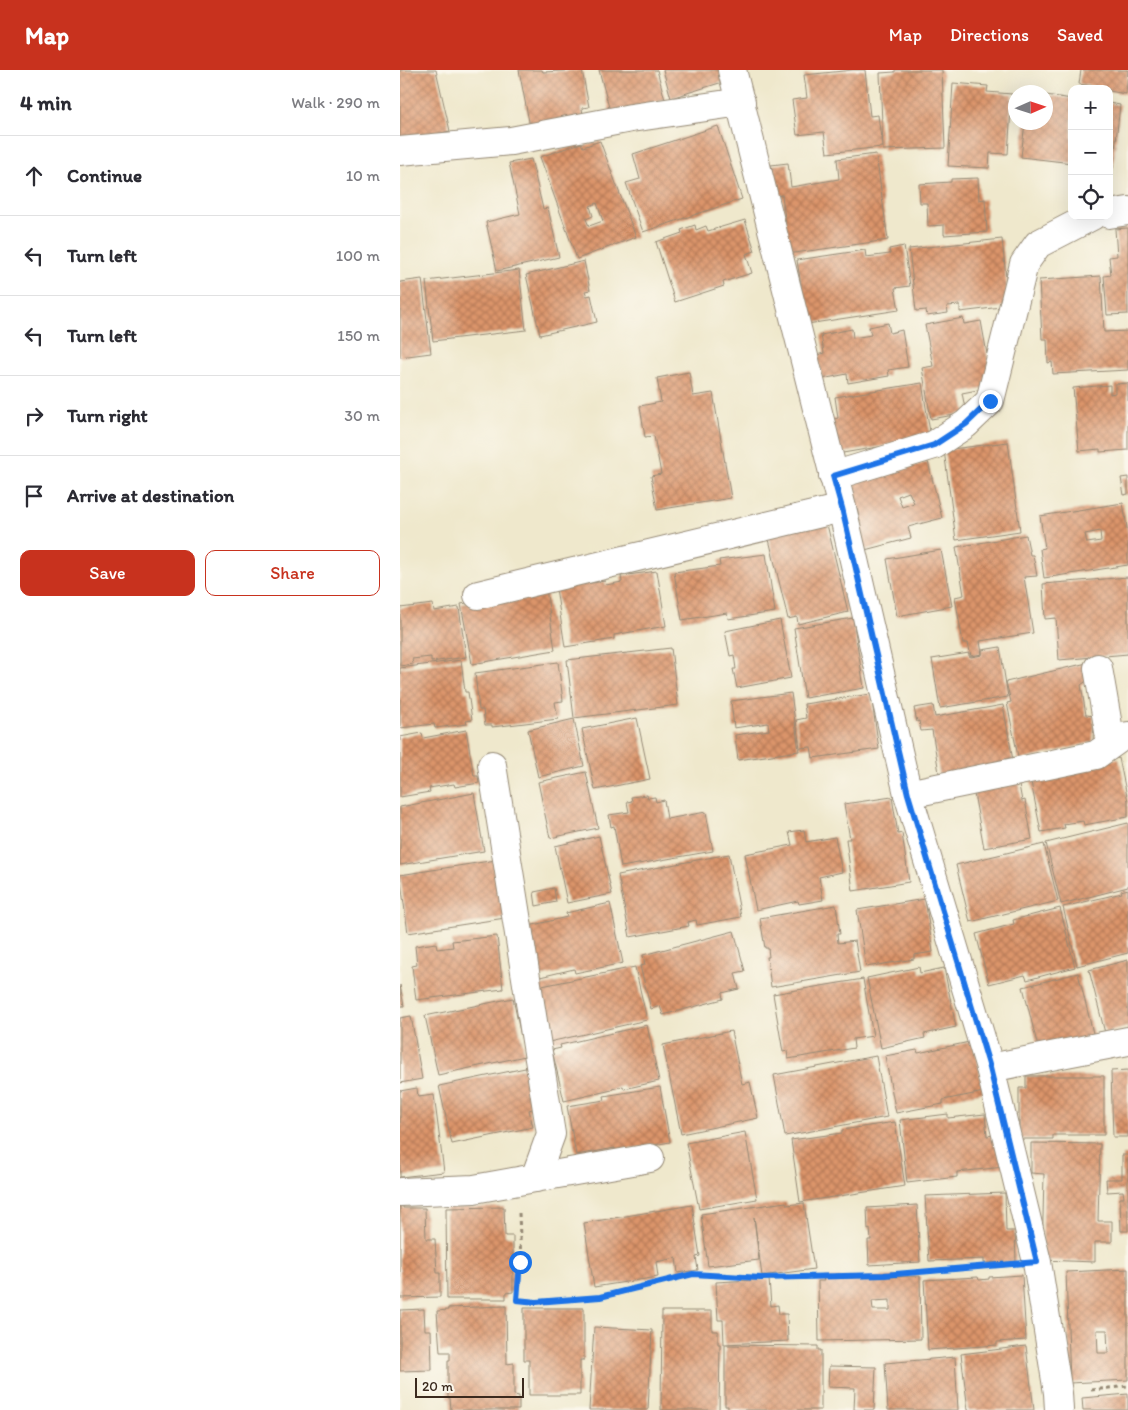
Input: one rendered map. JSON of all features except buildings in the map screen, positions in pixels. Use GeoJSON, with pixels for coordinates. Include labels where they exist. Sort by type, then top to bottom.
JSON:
{"type":"FeatureCollection","features":[{"type":"Feature","properties":{"kind":"street"},"geometry":{"type":"LineString","coordinates":[[732,70],[842,508],[908,794],[990,1068],[1037,1262],[1058,1393],[1059,1410]]}},
{"type":"Feature","properties":{"kind":"street"},"geometry":{"type":"LineString","coordinates":[[400,152],[511,142],[631,118],[741,102]]}},
{"type":"Feature","properties":{"kind":"street"},"geometry":{"type":"LineString","coordinates":[[1113,213],[1128,210]]}},
{"type":"Feature","properties":{"kind":"street"},"geometry":{"type":"LineString","coordinates":[[833,476],[934,445],[966,424],[990,401],[1024,264],[1038,244],[1084,220]]}},
{"type":"Feature","properties":{"kind":"street"},"geometry":{"type":"LineString","coordinates":[[478,595],[842,508]]}},
{"type":"Feature","properties":{"kind":"street"},"geometry":{"type":"LineString","coordinates":[[908,794],[1096,755],[1119,740],[1098,668]]}},
{"type":"Feature","properties":{"kind":"street"},"geometry":{"type":"LineString","coordinates":[[492,765],[551,1134],[535,1178]]}},
{"type":"Feature","properties":{"kind":"street"},"geometry":{"type":"LineString","coordinates":[[990,1068],[1128,1041]]}},
{"type":"Feature","properties":{"kind":"street"},"geometry":{"type":"LineString","coordinates":[[400,1192],[474,1189],[650,1158]]}},
{"type":"Feature","properties":{"kind":"path"},"geometry":{"type":"LineString","coordinates":[[518,1211],[520,1262],[517,1300],[536,1302],[600,1297],[693,1274],[761,1278],[884,1275],[1037,1262]]}},
{"type":"Feature","properties":{"kind":"route"},"geometry":{"type":"LineString","coordinates":[[520,1262],[517,1300],[536,1302],[600,1297],[693,1274],[761,1278],[884,1275],[1037,1262],[990,1068],[908,794],[833,476],[934,445],[966,424],[990,401]]}}]}
